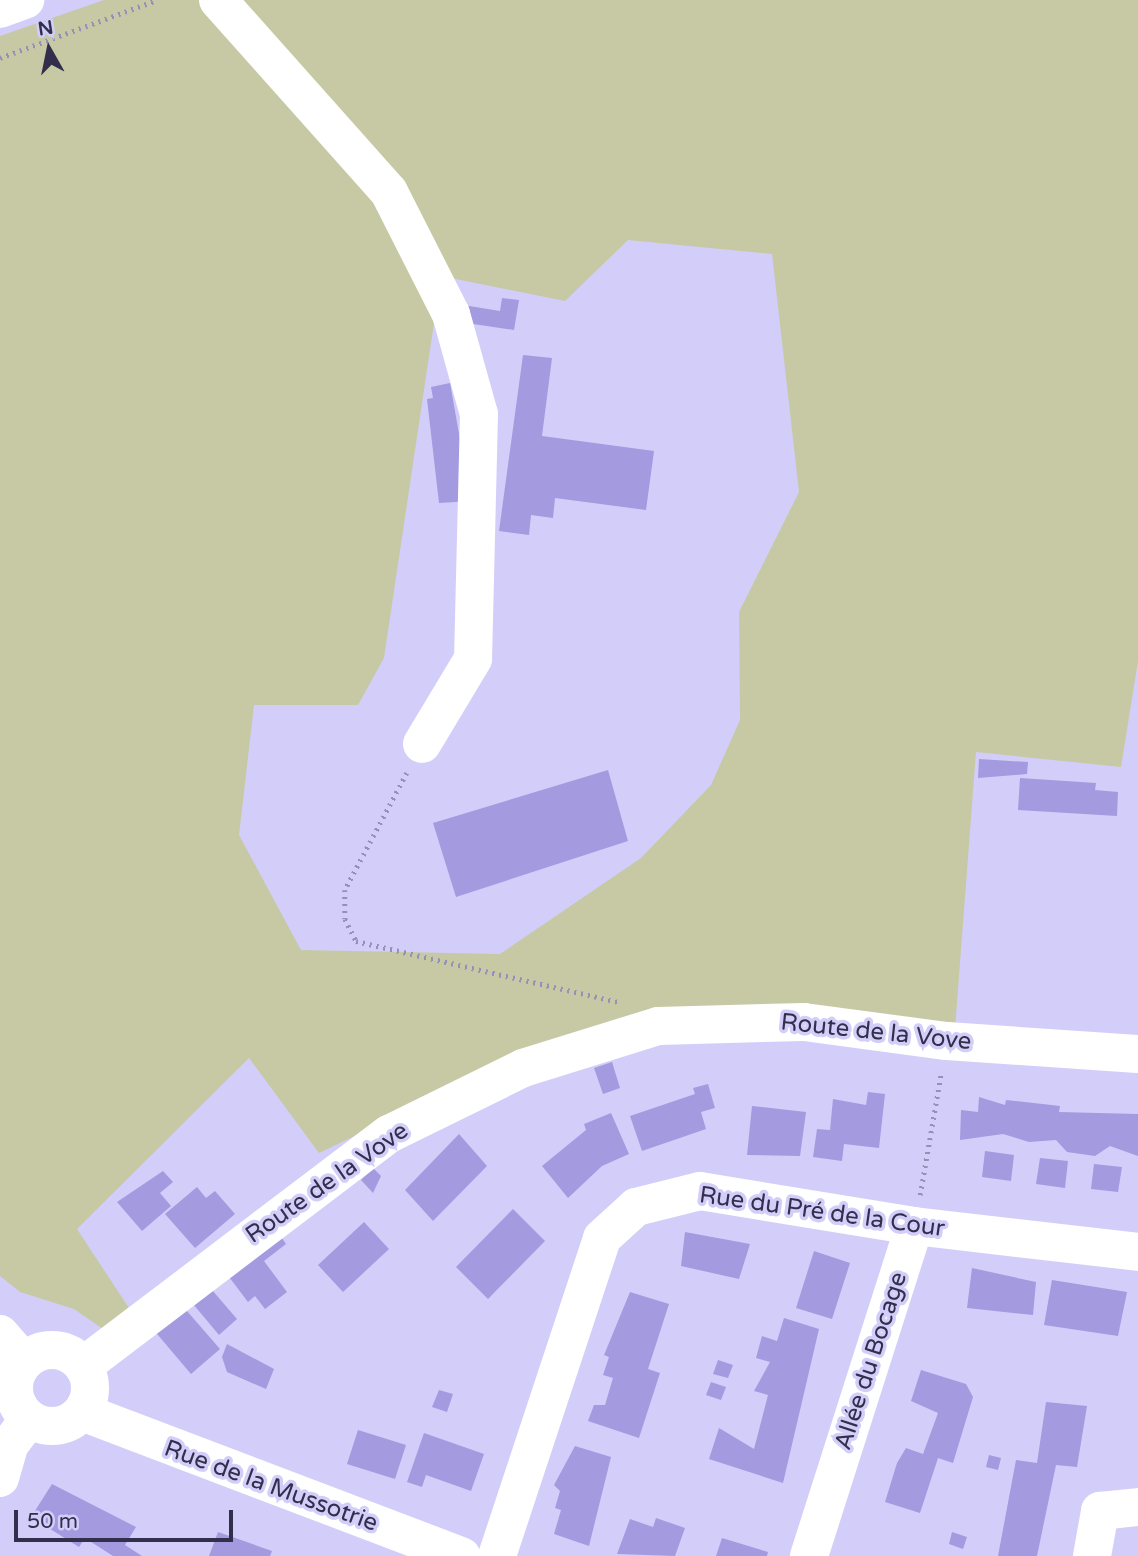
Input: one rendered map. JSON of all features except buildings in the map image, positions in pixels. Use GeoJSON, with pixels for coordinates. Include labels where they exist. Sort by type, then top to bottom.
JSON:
{"type":"FeatureCollection","features":[{"type":"Feature","properties":{"kind":"street"},"geometry":{"type":"LineString","coordinates":[[0,9],[25,0]]}},
{"type":"Feature","properties":{"kind":"street"},"geometry":{"type":"LineString","coordinates":[[218,0],[389,192],[451,314],[479,414],[473,659],[422,744]]}},
{"type":"Feature","properties":{"kind":"street","name":"Route de la Vove"},"geometry":{"type":"LineString","coordinates":[[83,1366],[389,1134],[523,1068],[659,1026],[804,1022],[947,1041],[1138,1054]]}},
{"type":"Feature","properties":{"kind":"street","name":"Rue du Pré de la Cour"},"geometry":{"type":"LineString","coordinates":[[497,1556],[601,1238],[636,1207],[700,1191],[914,1226],[1138,1252]]}},
{"type":"Feature","properties":{"kind":"street","name":"Allée du Bocage"},"geometry":{"type":"LineString","coordinates":[[809,1556],[914,1226]]}},
{"type":"Feature","properties":{"kind":"street"},"geometry":{"type":"LineString","coordinates":[[12,1348],[54,1350],[83,1366],[90,1389],[82,1412],[51,1426],[29,1419],[14,1385],[12,1348]]}},
{"type":"Feature","properties":{"kind":"street","name":"Rue de la Mussotrie"},"geometry":{"type":"LineString","coordinates":[[82,1412],[462,1556]]}},
{"type":"Feature","properties":{"kind":"street"},"geometry":{"type":"LineString","coordinates":[[0,1478],[10,1444],[29,1419]]}},
{"type":"Feature","properties":{"kind":"street"},"geometry":{"type":"LineString","coordinates":[[1092,1556],[1100,1511],[1138,1507]]}},
{"type":"Feature","properties":{"kind":"path"},"geometry":{"type":"LineString","coordinates":[[0,58],[157,0]]}},
{"type":"Feature","properties":{"kind":"path"},"geometry":{"type":"LineString","coordinates":[[422,744],[345,890],[345,919],[356,941],[618,1001],[659,1026]]}},
{"type":"Feature","properties":{"kind":"path"},"geometry":{"type":"LineString","coordinates":[[914,1226],[947,1041]]}},
{"type":"Feature","properties":{"kind":"green space"},"geometry":{"type":"Polygon","coordinates":[[[104,0],[1138,0],[1138,661],[1121,767],[976,752],[955,1029],[775,1008],[498,1067],[319,1153],[249,1058],[77,1229],[129,1308],[103,1329],[74,1309],[20,1292],[0,1276],[0,36],[104,0]],[[628,240],[565,301],[441,276],[384,658],[358,705],[254,705],[239,835],[301,950],[500,954],[641,858],[711,785],[740,720],[739,612],[799,492],[772,254],[628,240]]]}}]}
